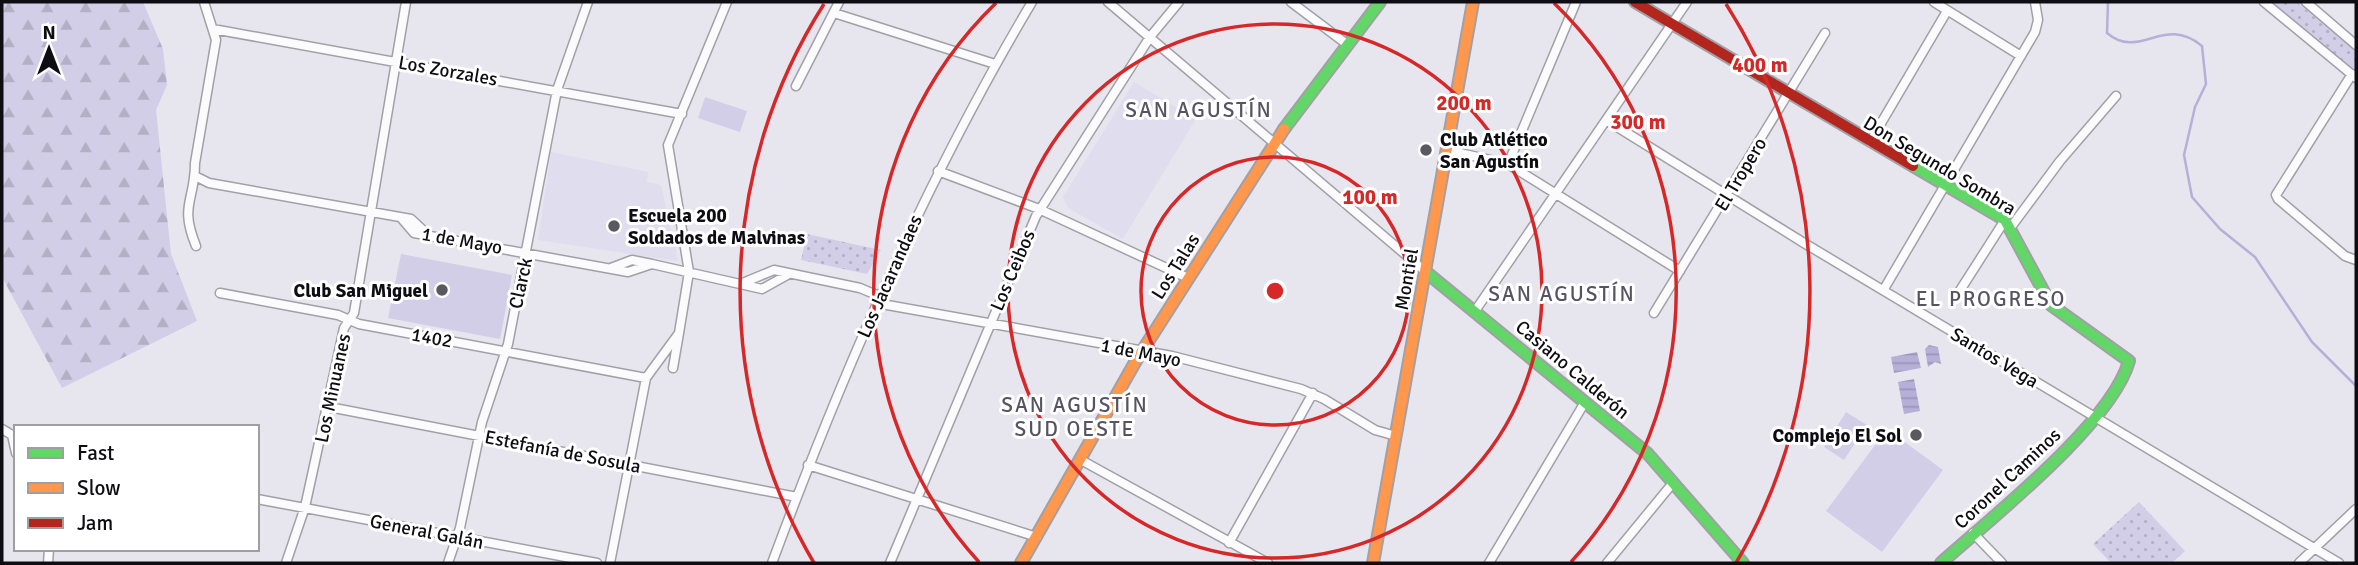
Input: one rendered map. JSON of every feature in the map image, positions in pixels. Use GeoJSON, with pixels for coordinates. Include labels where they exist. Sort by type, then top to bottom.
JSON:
{"type":"FeatureCollection","features":[{"type":"Feature","properties":{"kind":"street"},"geometry":{"type":"LineString","coordinates":[[196,246],[186,215],[197,177],[195,163],[216,46],[204,2]]}},
{"type":"Feature","properties":{"kind":"street","name":"Los Minuanes"},"geometry":{"type":"LineString","coordinates":[[286,563],[305,507],[329,407],[343,332],[354,313],[406,2]]}},
{"type":"Feature","properties":{"kind":"street","name":"Clarck"},"geometry":{"type":"LineString","coordinates":[[448,563],[457,537],[479,435],[506,351],[557,90],[588,2]]}},
{"type":"Feature","properties":{"kind":"street"},"geometry":{"type":"LineString","coordinates":[[673,368],[689,272],[667,151],[727,2]]}},
{"type":"Feature","properties":{"kind":"street"},"geometry":{"type":"LineString","coordinates":[[796,86],[839,2]]}},
{"type":"Feature","properties":{"kind":"street","name":"Los Jacarandaes"},"geometry":{"type":"LineString","coordinates":[[772,563],[808,465],[877,300],[938,171],[995,64],[1032,2]]}},
{"type":"Feature","properties":{"kind":"street","name":"Casiano Calderón"},"geometry":{"type":"LineString","coordinates":[[1108,2],[1426,272],[1648,454],[1743,563]]}},
{"type":"Feature","properties":{"kind":"street","name":"Los Ceibos"},"geometry":{"type":"LineString","coordinates":[[890,563],[988,326],[1040,209],[1150,37],[1180,2]]}},
{"type":"Feature","properties":{"kind":"street"},"geometry":{"type":"LineString","coordinates":[[1291,2],[1348,45]]}},
{"type":"Feature","properties":{"kind":"street","name":"Los Talas"},"geometry":{"type":"LineString","coordinates":[[1021,563],[1188,278],[1274,144],[1380,2]]}},
{"type":"Feature","properties":{"kind":"street","name":"Montiel"},"geometry":{"type":"LineString","coordinates":[[1373,563],[1426,272],[1470,2]]}},
{"type":"Feature","properties":{"kind":"street"},"geometry":{"type":"LineString","coordinates":[[1508,164],[1576,2]]}},
{"type":"Feature","properties":{"kind":"street","name":"Don Segundo Sombra"},"geometry":{"type":"LineString","coordinates":[[1635,2],[2008,224],[2051,305],[2129,361],[2129,371],[2096,419]]}},
{"type":"Feature","properties":{"kind":"street"},"geometry":{"type":"LineString","coordinates":[[1475,311],[1687,2]]}},
{"type":"Feature","properties":{"kind":"street"},"geometry":{"type":"LineString","coordinates":[[1934,2],[2021,56]]}},
{"type":"Feature","properties":{"kind":"street"},"geometry":{"type":"LineString","coordinates":[[1884,289],[2038,27],[2039,15],[2035,2]]}},
{"type":"Feature","properties":{"kind":"street"},"geometry":{"type":"LineString","coordinates":[[2264,2],[2354,76],[2276,194],[2278,199],[2335,248],[2356,260]]}},
{"type":"Feature","properties":{"kind":"street"},"geometry":{"type":"LineString","coordinates":[[2306,2],[2356,45]]}},
{"type":"Feature","properties":{"kind":"street"},"geometry":{"type":"LineString","coordinates":[[1870,142],[1947,11]]}},
{"type":"Feature","properties":{"kind":"street"},"geometry":{"type":"LineString","coordinates":[[834,13],[995,64]]}},
{"type":"Feature","properties":{"kind":"street","name":"Los Zorzales"},"geometry":{"type":"LineString","coordinates":[[213,29],[682,114]]}},
{"type":"Feature","properties":{"kind":"street","name":"El Tropero"},"geometry":{"type":"LineString","coordinates":[[1654,313],[1825,33]]}},
{"type":"Feature","properties":{"kind":"street"},"geometry":{"type":"LineString","coordinates":[[1959,292],[2008,224],[2116,96]]}},
{"type":"Feature","properties":{"kind":"street","name":"Santos Vega"},"geometry":{"type":"LineString","coordinates":[[1606,120],[2096,419],[2339,563]]}},
{"type":"Feature","properties":{"kind":"street"},"geometry":{"type":"LineString","coordinates":[[1447,150],[1508,164],[1681,271]]}},
{"type":"Feature","properties":{"kind":"street"},"geometry":{"type":"LineString","coordinates":[[938,171],[1040,209],[1188,278]]}},
{"type":"Feature","properties":{"kind":"street","name":"1 de Mayo"},"geometry":{"type":"LineString","coordinates":[[197,177],[209,183],[416,221],[426,233],[611,268],[632,260],[743,282],[774,270],[860,288],[877,300],[988,326],[1143,351],[1313,393],[1375,430],[1396,436]]}},
{"type":"Feature","properties":{"kind":"street","name":"1402"},"geometry":{"type":"LineString","coordinates":[[220,293],[316,311],[349,321],[646,378]]}},
{"type":"Feature","properties":{"kind":"street"},"geometry":{"type":"LineString","coordinates":[[610,563],[646,378],[680,333]]}},
{"type":"Feature","properties":{"kind":"street"},"geometry":{"type":"LineString","coordinates":[[1229,543],[1313,393]]}},
{"type":"Feature","properties":{"kind":"street"},"geometry":{"type":"LineString","coordinates":[[1489,563],[1585,402]]}},
{"type":"Feature","properties":{"kind":"street","name":"Estefanía de Sosula"},"geometry":{"type":"LineString","coordinates":[[329,407],[797,497]]}},
{"type":"Feature","properties":{"kind":"street","name":"Coronel Caminos"},"geometry":{"type":"LineString","coordinates":[[1941,563],[2096,419]]}},
{"type":"Feature","properties":{"kind":"street"},"geometry":{"type":"LineString","coordinates":[[2,429],[12,435],[14,444]]}},
{"type":"Feature","properties":{"kind":"street"},"geometry":{"type":"LineString","coordinates":[[1081,460],[1268,563]]}},
{"type":"Feature","properties":{"kind":"street"},"geometry":{"type":"LineString","coordinates":[[808,465],[1037,537]]}},
{"type":"Feature","properties":{"kind":"street"},"geometry":{"type":"LineString","coordinates":[[1607,563],[1672,484]]}},
{"type":"Feature","properties":{"kind":"street","name":"General Galán"},"geometry":{"type":"LineString","coordinates":[[259,499],[597,563]]}},
{"type":"Feature","properties":{"kind":"street"},"geometry":{"type":"LineString","coordinates":[[2299,563],[2356,509]]}},
{"type":"Feature","properties":{"kind":"street"},"geometry":{"type":"LineString","coordinates":[[1973,534],[2002,563]]}},
{"type":"Feature","properties":{"kind":"shaded area"},"geometry":{"type":"Polygon","coordinates":[[[1134,82],[1196,119],[1123,239],[1068,208],[1063,197],[1134,82]]]}},
{"type":"Feature","properties":{"kind":"shaded area"},"geometry":{"type":"Polygon","coordinates":[[[551,152],[648,172],[647,182],[661,185],[678,261],[538,240],[551,152]]]}},
{"type":"Feature","properties":{"kind":"shaded area"},"geometry":{"type":"Polygon","coordinates":[[[1929,345],[1938,347],[1941,364],[1935,362],[1928,367],[1925,349],[1929,345]]]}},
{"type":"Feature","properties":{"kind":"shaded area"},"geometry":{"type":"Polygon","coordinates":[[[1917,352],[1921,368],[1894,373],[1891,357],[1917,352]]]}},
{"type":"Feature","properties":{"kind":"shaded area"},"geometry":{"type":"Polygon","coordinates":[[[1914,379],[1920,411],[1904,414],[1898,382],[1914,379]]]}},
{"type":"Feature","properties":{"kind":"green space"},"geometry":{"type":"Polygon","coordinates":[[[2,2],[143,2],[163,49],[167,85],[156,110],[171,254],[197,321],[62,388],[2,277],[2,2]]]}},
{"type":"Feature","properties":{"kind":"green space"},"geometry":{"type":"Polygon","coordinates":[[[2271,2],[2297,2],[2356,52],[2356,71],[2271,2]]]}},
{"type":"Feature","properties":{"kind":"green space"},"geometry":{"type":"Polygon","coordinates":[[[705,97],[747,111],[740,132],[698,118],[705,97]]]}},
{"type":"Feature","properties":{"kind":"green space"},"geometry":{"type":"Polygon","coordinates":[[[807,234],[881,250],[867,274],[801,260],[807,234]]]}},
{"type":"Feature","properties":{"kind":"green space"},"geometry":{"type":"Polygon","coordinates":[[[401,254],[512,275],[500,339],[388,318],[401,254]]]}},
{"type":"Feature","properties":{"kind":"green space"},"geometry":{"type":"Polygon","coordinates":[[[1846,412],[1867,425],[1844,460],[1824,447],[1846,412]]]}},
{"type":"Feature","properties":{"kind":"green space"},"geometry":{"type":"Polygon","coordinates":[[[1887,429],[1943,470],[1882,552],[1826,511],[1887,429]]]}},
{"type":"Feature","properties":{"kind":"green space"},"geometry":{"type":"Polygon","coordinates":[[[2139,502],[2185,551],[2172,563],[2111,563],[2093,544],[2139,502]]]}},
{"type":"Feature","properties":{"kind":"waterway"},"geometry":{"type":"LineString","coordinates":[[2108,2],[2107,33],[2119,40],[2141,41],[2175,34],[2188,37],[2202,46],[2206,84],[2195,107],[2184,155],[2192,197],[2220,229],[2255,257],[2312,342],[2356,386]]}},
{"type":"Feature","properties":{"kind":"traffic: fast"},"geometry":{"type":"LineString","coordinates":[[1284,129],[1380,2]]}},
{"type":"Feature","properties":{"kind":"traffic: fast"},"geometry":{"type":"LineString","coordinates":[[1913,166],[2005,220],[2051,305],[2129,361],[2118,386],[2075,440],[2018,496],[1941,563]]}},
{"type":"Feature","properties":{"kind":"traffic: fast"},"geometry":{"type":"LineString","coordinates":[[1426,272],[1648,454],[1743,563]]}},
{"type":"Feature","properties":{"kind":"traffic: slow"},"geometry":{"type":"LineString","coordinates":[[1373,563],[1473,2]]}},
{"type":"Feature","properties":{"kind":"traffic: slow"},"geometry":{"type":"LineString","coordinates":[[1021,563],[1137,359],[1284,129]]}},
{"type":"Feature","properties":{"kind":"traffic: jam"},"geometry":{"type":"LineString","coordinates":[[1635,2],[1913,166]]}},
{"type":"Feature","properties":{"kind":"place","name":"Club Atlético San Agustín"},"geometry":{"type":"Point","coordinates":[1426,150]}},
{"type":"Feature","properties":{"kind":"place","name":"Escuela 200 Soldados de Malvinas"},"geometry":{"type":"Point","coordinates":[614,226]}},
{"type":"Feature","properties":{"kind":"place","name":"Club San Miguel"},"geometry":{"type":"Point","coordinates":[442,290]}},
{"type":"Feature","properties":{"kind":"place","name":"Complejo El Sol"},"geometry":{"type":"Point","coordinates":[1916,435]}},
{"type":"Feature","properties":{"kind":"district","name":"SAN AGUSTÍN"},"geometry":{"type":"Point","coordinates":[1199,110]}},
{"type":"Feature","properties":{"kind":"district","name":"SAN AGUSTÍN"},"geometry":{"type":"Point","coordinates":[1562,294]}},
{"type":"Feature","properties":{"kind":"district","name":"EL PROGRESO"},"geometry":{"type":"Point","coordinates":[1991,299]}},
{"type":"Feature","properties":{"kind":"district","name":"SAN AGUSTÍN SUD OESTE"},"geometry":{"type":"Point","coordinates":[1075,417]}}]}
